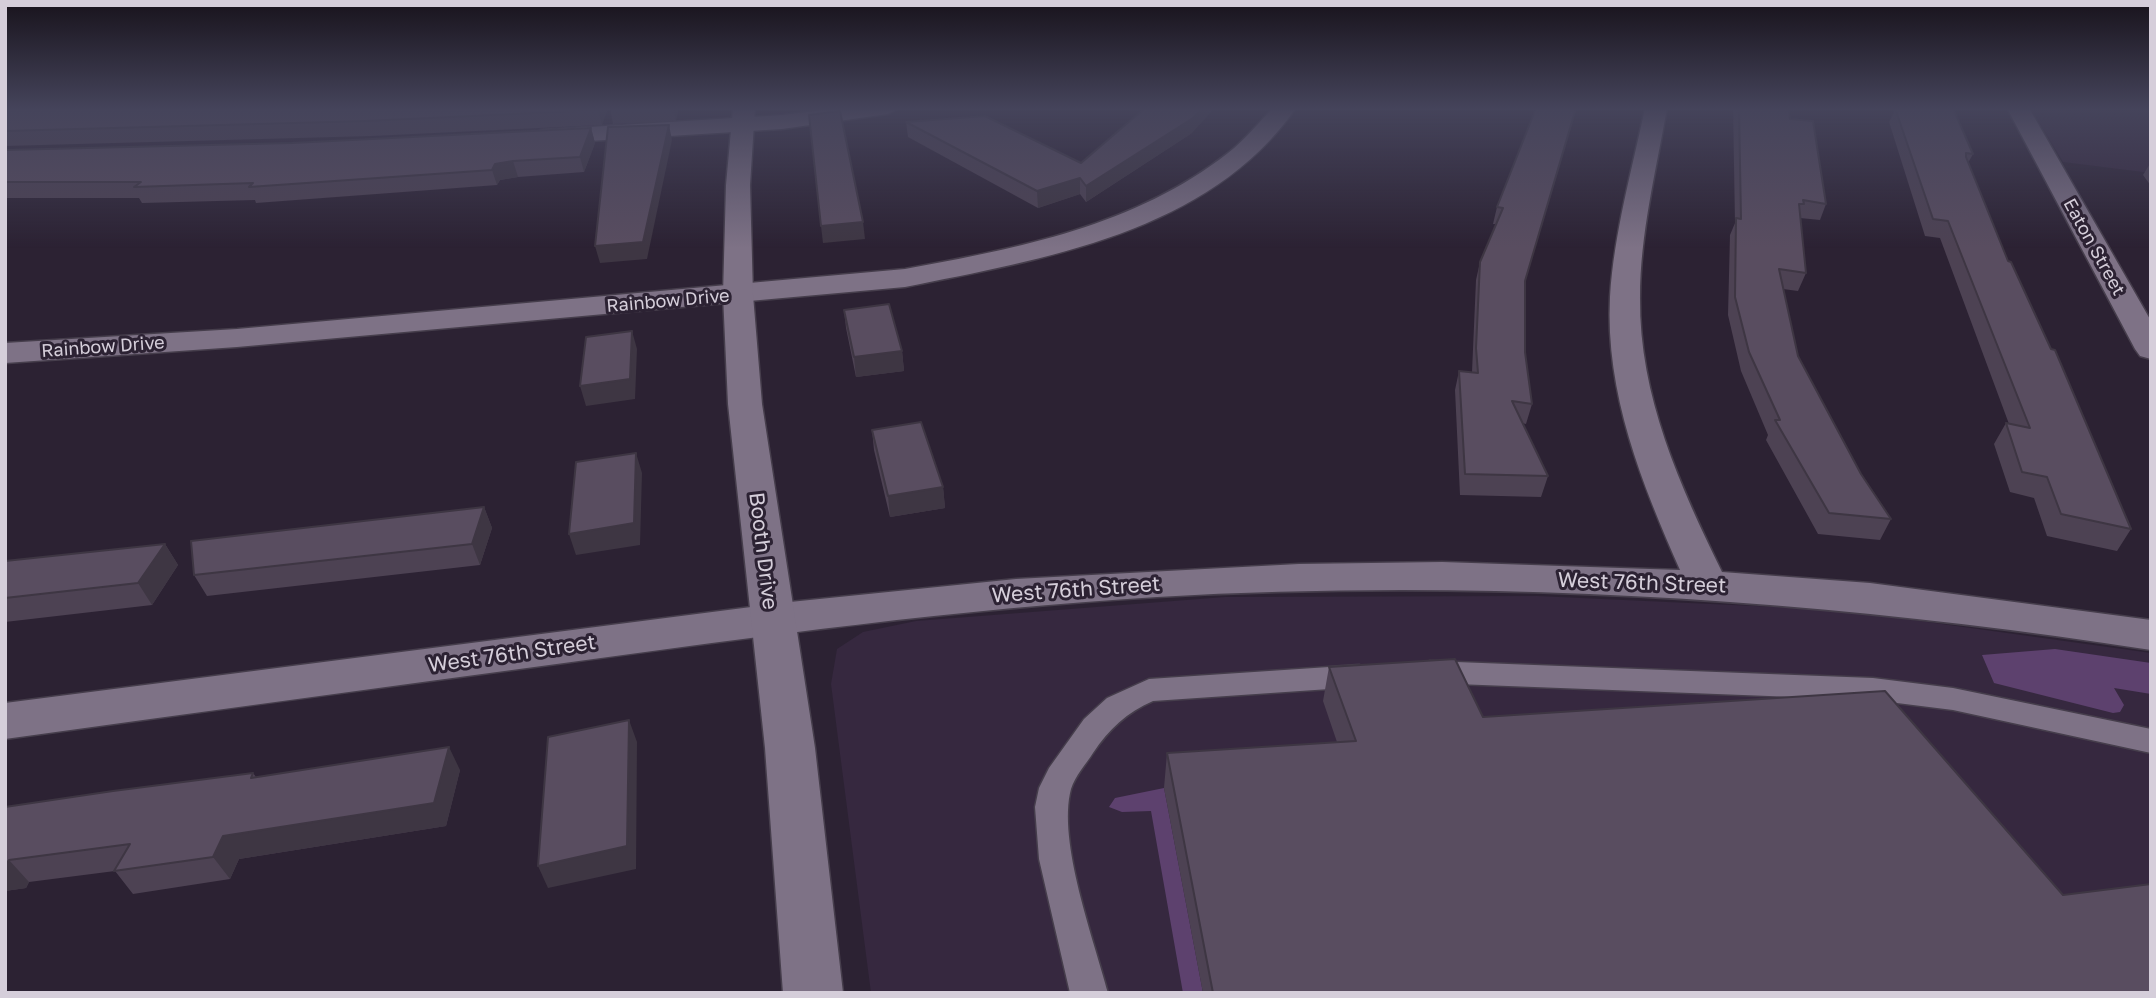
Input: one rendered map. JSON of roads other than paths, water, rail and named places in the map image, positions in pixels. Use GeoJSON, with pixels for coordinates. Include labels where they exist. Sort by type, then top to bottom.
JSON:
{"type":"FeatureCollection","features":[{"type":"Feature","properties":{"kind":"street","name":"Booth Drive"},"geometry":{"type":"LineString","coordinates":[[740,155],[738,295],[745,404],[771,619],[790,748],[813,993]]}},
{"type":"Feature","properties":{"kind":"street","name":"Rainbow Drive"},"geometry":{"type":"LineString","coordinates":[[5,353],[237,338],[905,278],[995,261],[1076,238],[1141,215],[1186,194],[1241,155]]}},
{"type":"Feature","properties":{"kind":"street"},"geometry":{"type":"LineString","coordinates":[[1648,155],[1625,298],[1629,368],[1651,454],[1707,584]]}},
{"type":"Feature","properties":{"kind":"street","name":"Eaton Street"},"geometry":{"type":"LineString","coordinates":[[2044,155],[2151,349]]}},
{"type":"Feature","properties":{"kind":"street","name":"West 76th Street"},"geometry":{"type":"LineString","coordinates":[[5,721],[771,619],[1014,593],[1186,582],[1332,578],[1707,584],[1897,600],[2046,617],[2151,635]]}},
{"type":"Feature","properties":{"kind":"lane"},"geometry":{"type":"LineString","coordinates":[[1089,993],[1058,862],[1052,807],[1055,788],[1096,723],[1126,699],[1149,690],[1392,674],[1485,672],[1873,689],[1953,699],[2151,741]]}}]}
